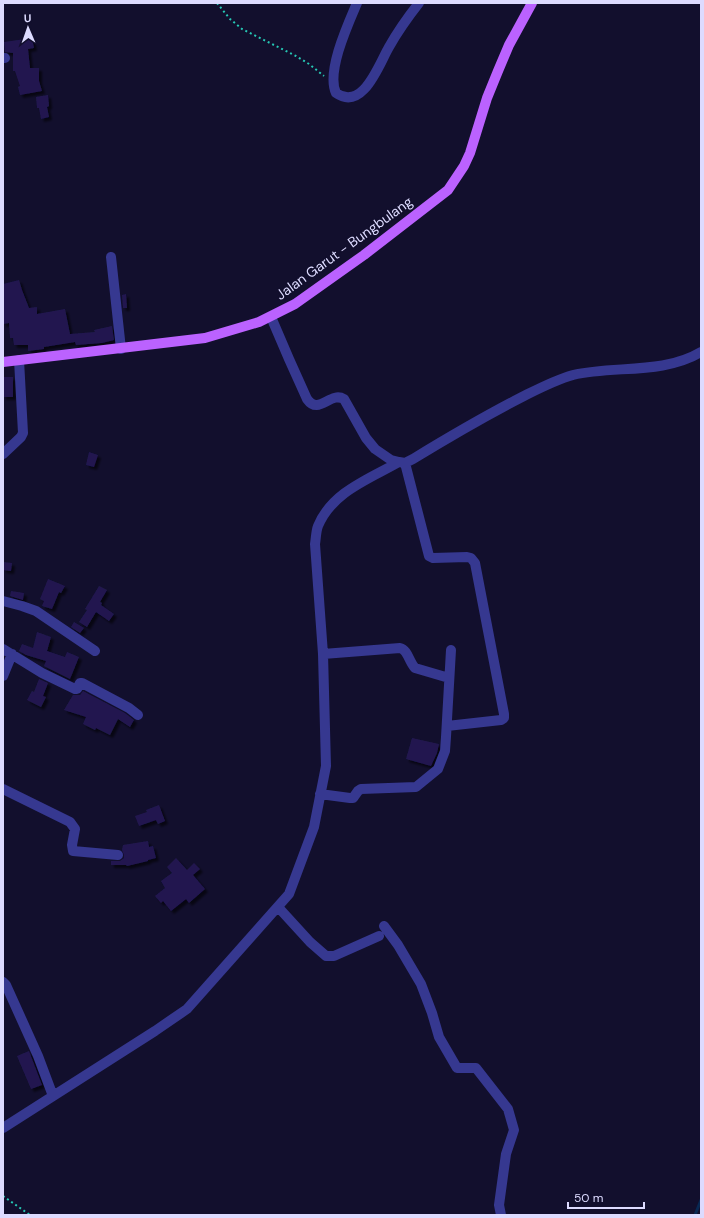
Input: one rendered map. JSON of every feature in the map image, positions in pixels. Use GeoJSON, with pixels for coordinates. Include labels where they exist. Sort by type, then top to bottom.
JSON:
{"type":"FeatureCollection","features":[{"type":"Feature","properties":{"kind":"main road","name":"Jalan Garut - Bungbulang"},"geometry":{"type":"LineString","coordinates":[[4,359],[20,360],[205,338],[243,328],[271,317],[295,304],[353,263],[448,190],[464,166],[470,153],[487,98],[509,45],[532,3]]}},
{"type":"Feature","properties":{"kind":"street"},"geometry":{"type":"LineString","coordinates":[[357,3],[336,57],[333,83],[336,93],[344,97],[352,97],[364,90],[375,75],[388,48],[406,19],[419,3]]}},
{"type":"Feature","properties":{"kind":"street"},"geometry":{"type":"LineString","coordinates":[[111,257],[120,348]]}},
{"type":"Feature","properties":{"kind":"street"},"geometry":{"type":"LineString","coordinates":[[271,317],[310,404],[319,405],[336,397],[344,399],[370,445],[391,460],[402,462]]}},
{"type":"Feature","properties":{"kind":"street"},"geometry":{"type":"LineString","coordinates":[[3,1128],[187,1009],[288,894],[314,827],[326,766],[323,654],[315,544],[318,527],[329,507],[345,492],[402,462],[413,459],[508,404],[556,381],[572,375],[585,373],[658,366],[687,359],[701,352]]}},
{"type":"Feature","properties":{"kind":"street"},"geometry":{"type":"LineString","coordinates":[[3,454],[21,437],[23,433],[20,360]]}},
{"type":"Feature","properties":{"kind":"street"},"geometry":{"type":"LineString","coordinates":[[402,462],[429,556],[433,558],[468,557],[475,563],[504,714],[504,718],[501,720],[447,726]]}},
{"type":"Feature","properties":{"kind":"street"},"geometry":{"type":"LineString","coordinates":[[3,601],[36,611],[95,651]]}},
{"type":"Feature","properties":{"kind":"street"},"geometry":{"type":"LineString","coordinates":[[323,654],[403,648],[415,668],[449,678]]}},
{"type":"Feature","properties":{"kind":"street"},"geometry":{"type":"LineString","coordinates":[[320,794],[353,798],[361,789],[416,787],[438,769],[445,751],[451,650]]}},
{"type":"Feature","properties":{"kind":"street"},"geometry":{"type":"LineString","coordinates":[[3,676],[7,651],[42,673],[75,689],[77,689],[80,683],[82,683],[129,708],[138,715]]}},
{"type":"Feature","properties":{"kind":"street"},"geometry":{"type":"LineString","coordinates":[[3,789],[70,822],[75,829],[72,844],[73,851],[118,855]]}},
{"type":"Feature","properties":{"kind":"street"},"geometry":{"type":"LineString","coordinates":[[278,907],[310,942],[326,956],[334,956],[379,936]]}},
{"type":"Feature","properties":{"kind":"street"},"geometry":{"type":"LineString","coordinates":[[384,926],[398,945],[421,984],[432,1012],[439,1037],[457,1068],[476,1068],[508,1109],[514,1130],[506,1154],[499,1205],[501,1215]]}},
{"type":"Feature","properties":{"kind":"street"},"geometry":{"type":"LineString","coordinates":[[3,982],[6,985],[38,1056],[53,1096]]}},
{"type":"Feature","properties":{"kind":"path"},"geometry":{"type":"LineString","coordinates":[[217,3],[230,19],[242,29],[310,64],[333,83]]}},
{"type":"Feature","properties":{"kind":"path"},"geometry":{"type":"LineString","coordinates":[[3,1196],[30,1215]]}},
{"type":"Feature","properties":{"kind":"building"},"geometry":{"type":"Polygon","coordinates":[[[32,38],[34,48],[28,49],[30,68],[39,68],[39,81],[42,91],[20,95],[18,87],[20,86],[15,71],[13,71],[13,53],[5,52],[4,42],[32,38]]]}},
{"type":"Feature","properties":{"kind":"building"},"geometry":{"type":"Polygon","coordinates":[[[48,95],[49,106],[47,107],[49,117],[41,119],[39,108],[37,108],[36,97],[48,95]]]}},
{"type":"Feature","properties":{"kind":"building"},"geometry":{"type":"Polygon","coordinates":[[[19,280],[29,308],[37,307],[37,314],[65,309],[70,334],[95,332],[94,330],[112,326],[114,340],[102,343],[76,345],[75,342],[28,351],[28,345],[14,345],[13,338],[10,338],[9,323],[3,324],[3,284],[19,280]]]}},
{"type":"Feature","properties":{"kind":"building"},"geometry":{"type":"Polygon","coordinates":[[[126,294],[127,308],[123,308],[122,295],[126,294]]]}},
{"type":"Feature","properties":{"kind":"building"},"geometry":{"type":"Polygon","coordinates":[[[3,377],[13,377],[13,397],[3,397],[3,377]]]}},
{"type":"Feature","properties":{"kind":"building"},"geometry":{"type":"Polygon","coordinates":[[[89,452],[98,455],[94,467],[86,465],[89,452]]]}},
{"type":"Feature","properties":{"kind":"building"},"geometry":{"type":"Polygon","coordinates":[[[3,562],[12,563],[11,571],[3,570],[3,562]]]}},
{"type":"Feature","properties":{"kind":"building"},"geometry":{"type":"Polygon","coordinates":[[[48,579],[65,586],[61,593],[59,592],[52,609],[42,606],[44,601],[40,599],[48,579]]]}},
{"type":"Feature","properties":{"kind":"building"},"geometry":{"type":"Polygon","coordinates":[[[99,586],[107,590],[100,602],[102,603],[101,605],[114,614],[109,621],[96,612],[87,627],[79,622],[99,586]]]}},
{"type":"Feature","properties":{"kind":"building"},"geometry":{"type":"Polygon","coordinates":[[[11,591],[24,593],[23,600],[10,596],[11,591]]]}},
{"type":"Feature","properties":{"kind":"building"},"geometry":{"type":"Polygon","coordinates":[[[74,622],[84,628],[80,633],[71,627],[74,622]]]}},
{"type":"Feature","properties":{"kind":"building"},"geometry":{"type":"Polygon","coordinates":[[[37,632],[51,637],[47,651],[65,657],[67,652],[79,657],[70,679],[44,666],[46,661],[26,655],[19,651],[22,644],[33,648],[37,632]]]}},
{"type":"Feature","properties":{"kind":"building"},"geometry":{"type":"Polygon","coordinates":[[[39,679],[48,683],[43,696],[46,697],[41,707],[27,700],[32,691],[34,692],[39,679]]]}},
{"type":"Feature","properties":{"kind":"building"},"geometry":{"type":"Polygon","coordinates":[[[83,691],[125,713],[134,720],[130,727],[118,719],[110,735],[96,728],[95,730],[83,724],[86,717],[64,710],[73,695],[80,695],[83,691]]]}},
{"type":"Feature","properties":{"kind":"building"},"geometry":{"type":"Polygon","coordinates":[[[412,738],[439,744],[431,766],[406,759],[412,738]]]}},
{"type":"Feature","properties":{"kind":"building"},"geometry":{"type":"Polygon","coordinates":[[[159,805],[165,821],[158,824],[156,820],[139,826],[135,816],[147,812],[146,810],[159,805]]]}},
{"type":"Feature","properties":{"kind":"building"},"geometry":{"type":"Polygon","coordinates":[[[148,841],[149,847],[153,846],[156,858],[127,866],[111,865],[111,861],[120,861],[124,858],[122,850],[123,845],[148,841]]]}},
{"type":"Feature","properties":{"kind":"building"},"geometry":{"type":"Polygon","coordinates":[[[176,858],[187,870],[194,863],[200,869],[193,875],[205,889],[189,903],[186,899],[171,911],[163,901],[161,903],[155,896],[165,888],[161,881],[172,873],[167,867],[176,858]]]}},
{"type":"Feature","properties":{"kind":"building"},"geometry":{"type":"Polygon","coordinates":[[[29,1051],[42,1085],[31,1089],[17,1056],[29,1051]]]}},
{"type":"Feature","properties":{"kind":"waterway"},"geometry":{"type":"LineString","coordinates":[[695,1215],[701,1200]]}}]}
